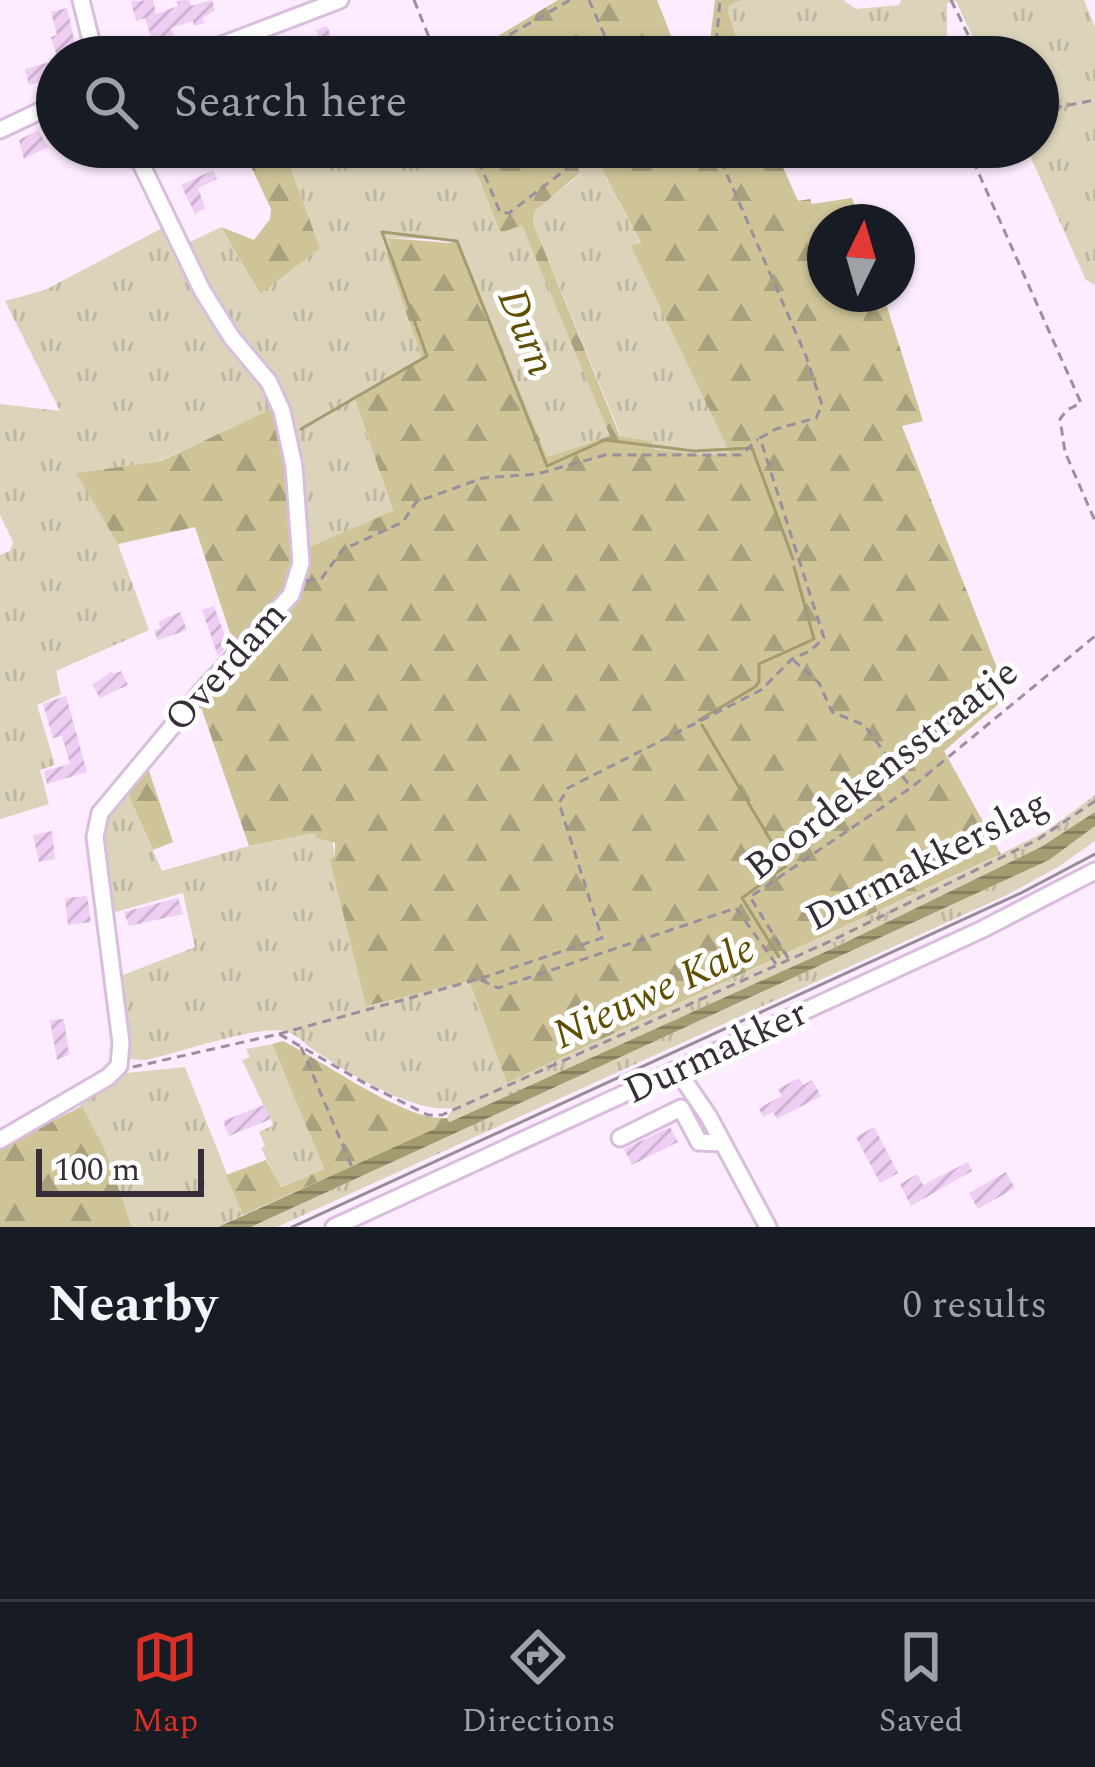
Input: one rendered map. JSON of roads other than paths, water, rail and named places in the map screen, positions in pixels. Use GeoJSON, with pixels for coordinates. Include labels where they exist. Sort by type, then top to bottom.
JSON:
{"type":"FeatureCollection","features":[{"type":"Feature","properties":{"kind":"street"},"geometry":{"type":"LineString","coordinates":[[82,0],[90,36]]}},
{"type":"Feature","properties":{"kind":"street"},"geometry":{"type":"LineString","coordinates":[[245,36],[340,0]]}},
{"type":"Feature","properties":{"kind":"street"},"geometry":{"type":"LineString","coordinates":[[0,130],[36,113]]}},
{"type":"Feature","properties":{"kind":"street","name":"Overdam"},"geometry":{"type":"LineString","coordinates":[[0,1140],[119,1066],[121,1043],[95,837],[100,813],[201,692],[291,595],[298,580],[302,539],[282,411],[269,382],[232,338],[202,290],[144,168]]}},
{"type":"Feature","properties":{"kind":"street","name":"Durmakker"},"geometry":{"type":"LineString","coordinates":[[334,1227],[1016,914],[1095,871]]}},
{"type":"Feature","properties":{"kind":"street"},"geometry":{"type":"LineString","coordinates":[[677,1070],[768,1227]]}},
{"type":"Feature","properties":{"kind":"street"},"geometry":{"type":"LineString","coordinates":[[620,1138],[681,1108],[699,1142],[723,1143]]}},
{"type":"Feature","properties":{"kind":"waterway","name":"Durn"},"geometry":{"type":"LineString","coordinates":[[301,429],[427,356],[382,232],[457,241],[547,466],[605,440],[694,451],[752,448],[793,559]]}},
{"type":"Feature","properties":{"kind":"waterway","name":"Durn"},"geometry":{"type":"LineString","coordinates":[[699,720],[755,687],[759,664],[814,639],[794,567]]}},
{"type":"Feature","properties":{"kind":"waterway","name":"Durn"},"geometry":{"type":"LineString","coordinates":[[702,725],[786,866],[742,898],[779,957]]}},
{"type":"Feature","properties":{"kind":"railway"},"geometry":{"type":"LineString","coordinates":[[292,1227],[1021,893],[1095,854]]}},
{"type":"Feature","properties":{"kind":"water label","name":"Nieuwe Kale"},"geometry":{"type":"Point","coordinates":[654,992]}}]}
